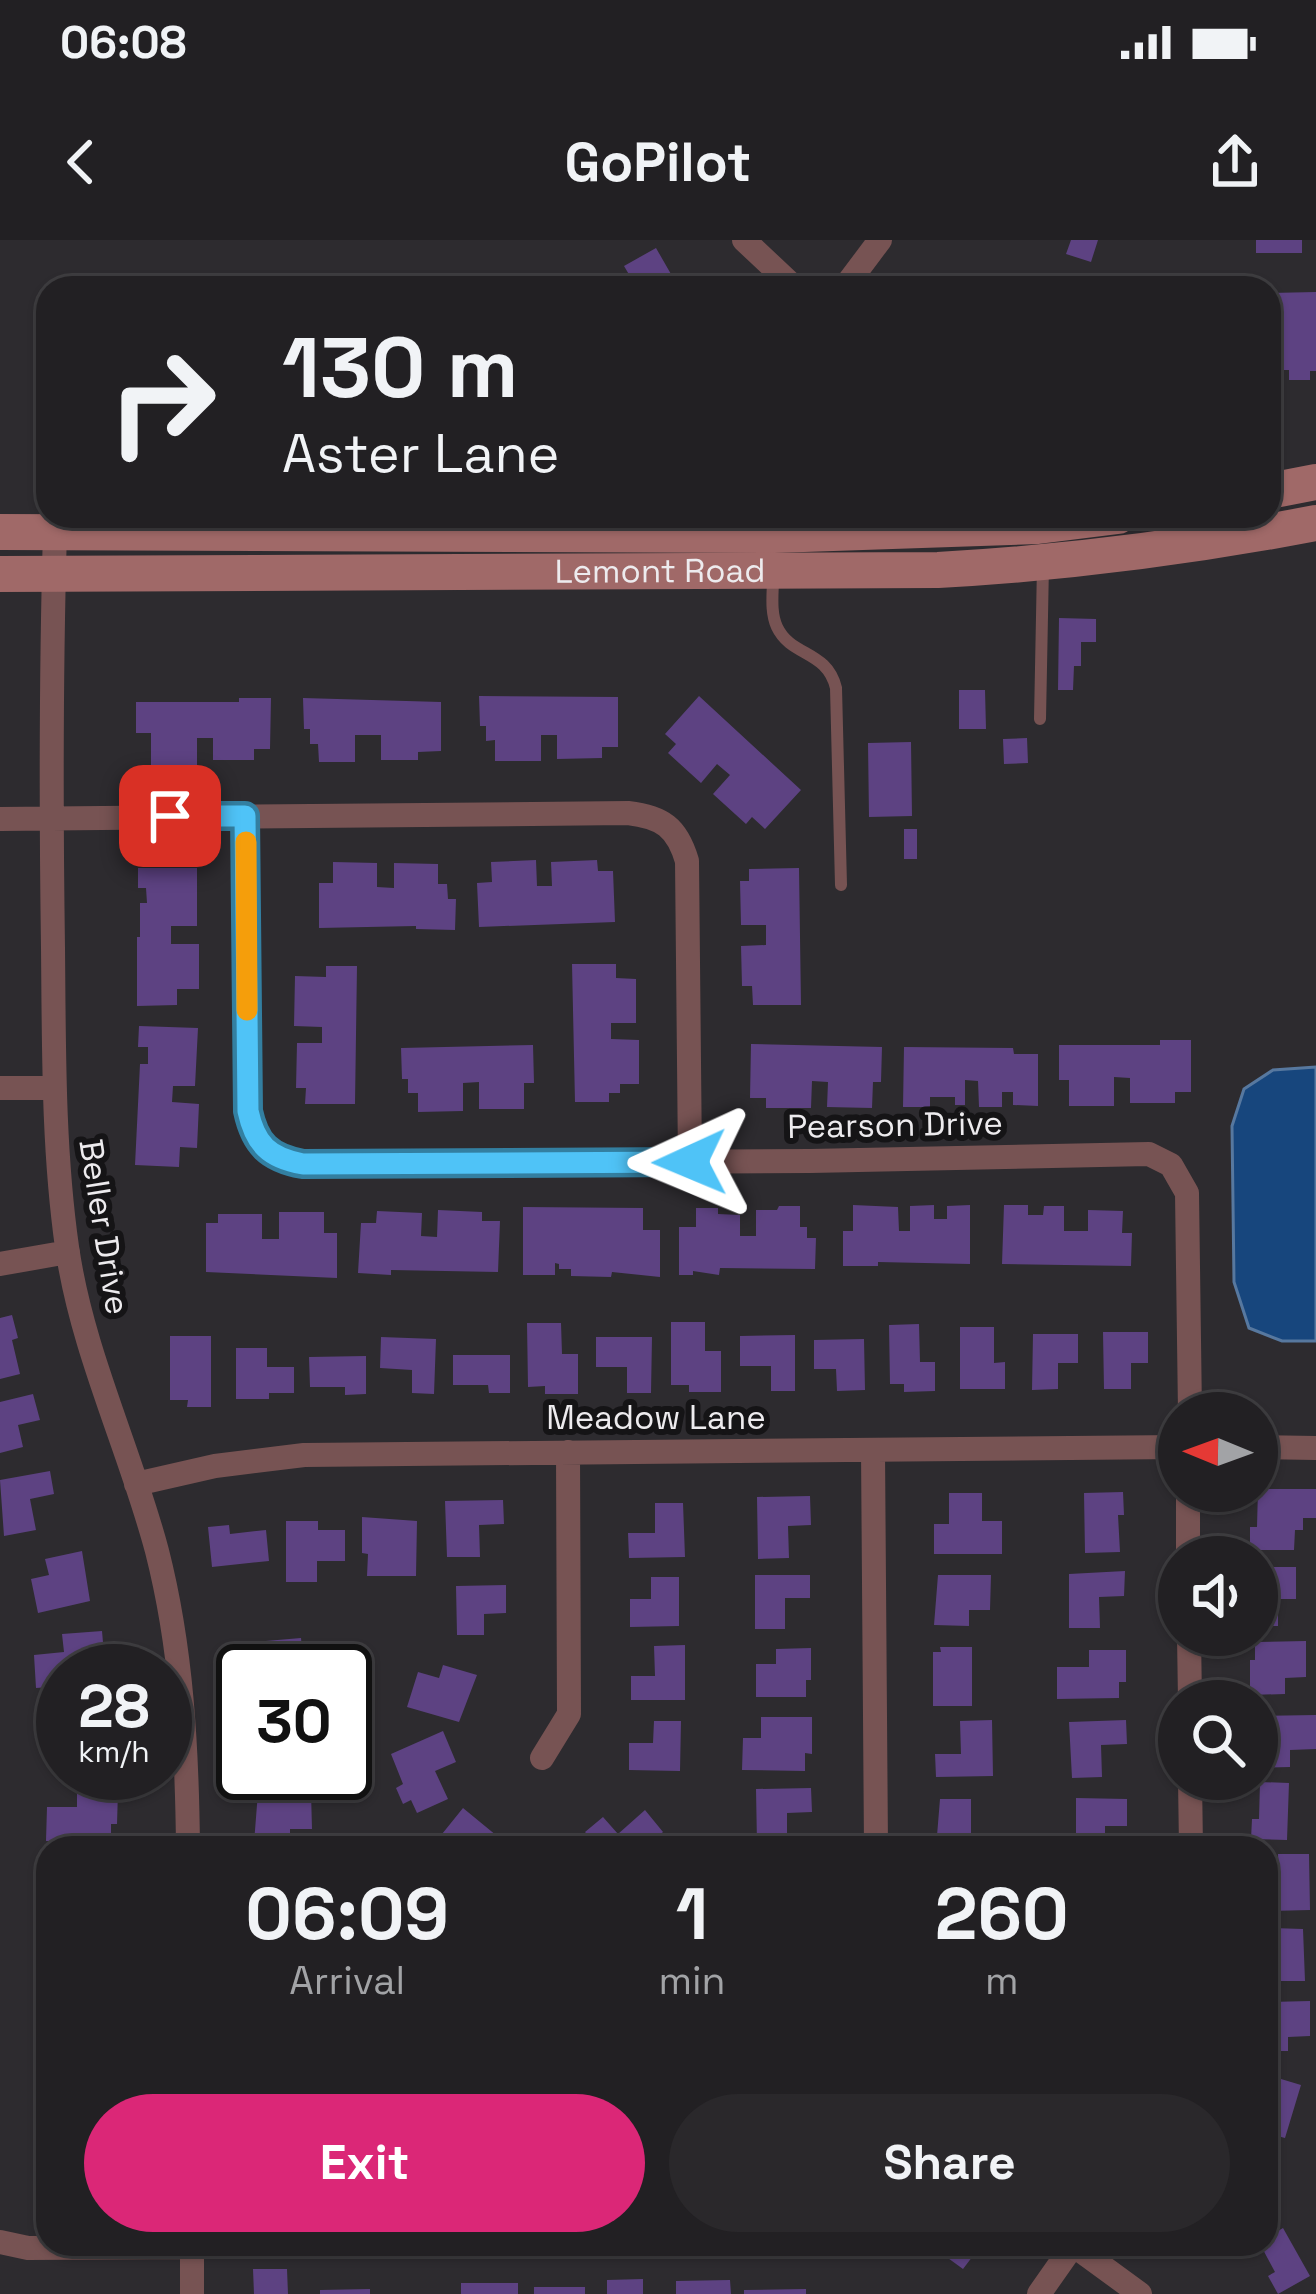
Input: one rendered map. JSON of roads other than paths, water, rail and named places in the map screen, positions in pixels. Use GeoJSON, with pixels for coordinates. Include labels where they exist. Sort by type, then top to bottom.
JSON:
{"type":"FeatureCollection","features":[{"type":"Feature","properties":{"kind":"main road"},"geometry":{"type":"LineString","coordinates":[[1281,489],[1316,482]]}},
{"type":"Feature","properties":{"kind":"main road","name":"Lemont Road"},"geometry":{"type":"LineString","coordinates":[[371,528],[757,545],[938,570],[1043,564],[1210,544],[1316,523]]}},
{"type":"Feature","properties":{"kind":"main road","name":"Lemont Road"},"geometry":{"type":"LineString","coordinates":[[0,532],[179,528]]}},
{"type":"Feature","properties":{"kind":"main road","name":"Lemont Road"},"geometry":{"type":"LineString","coordinates":[[0,574],[303,574],[1008,528]]}},
{"type":"Feature","properties":{"kind":"street"},"geometry":{"type":"LineString","coordinates":[[744,240],[782,276]]}},
{"type":"Feature","properties":{"kind":"street"},"geometry":{"type":"LineString","coordinates":[[853,276],[880,240]]}},
{"type":"Feature","properties":{"kind":"street"},"geometry":{"type":"LineString","coordinates":[[303,528],[303,574]]}},
{"type":"Feature","properties":{"kind":"street","name":"Beller Drive"},"geometry":{"type":"LineString","coordinates":[[55,531],[51,818],[57,1166],[68,1252],[94,1358],[157,1552],[179,1662],[187,1746],[188,1836]]}},
{"type":"Feature","properties":{"kind":"street","name":"Pearson Drive"},"geometry":{"type":"LineString","coordinates":[[245,816],[248,1111],[261,1147],[274,1156],[303,1164],[1138,1152],[1172,1165],[1187,1193],[1190,1392]]}},
{"type":"Feature","properties":{"kind":"street"},"geometry":{"type":"LineString","coordinates":[[0,818],[654,816],[671,827],[687,861],[690,1162]]}},
{"type":"Feature","properties":{"kind":"street"},"geometry":{"type":"LineString","coordinates":[[0,1088],[54,1088]]}},
{"type":"Feature","properties":{"kind":"street"},"geometry":{"type":"LineString","coordinates":[[0,1264],[68,1252]]}},
{"type":"Feature","properties":{"kind":"street","name":"Meadow Lane"},"geometry":{"type":"LineString","coordinates":[[136,1484],[290,1456],[1158,1447]]}},
{"type":"Feature","properties":{"kind":"street"},"geometry":{"type":"LineString","coordinates":[[1278,1448],[1316,1448]]}},
{"type":"Feature","properties":{"kind":"street"},"geometry":{"type":"LineString","coordinates":[[873,1450],[876,1836]]}},
{"type":"Feature","properties":{"kind":"street"},"geometry":{"type":"LineString","coordinates":[[542,1758],[569,1714],[568,1452]]}},
{"type":"Feature","properties":{"kind":"street"},"geometry":{"type":"LineString","coordinates":[[1190,1800],[1191,1836]]}},
{"type":"Feature","properties":{"kind":"street"},"geometry":{"type":"LineString","coordinates":[[0,2242],[36,2248]]}},
{"type":"Feature","properties":{"kind":"street"},"geometry":{"type":"LineString","coordinates":[[192,2256],[192,2294]]}},
{"type":"Feature","properties":{"kind":"street"},"geometry":{"type":"LineString","coordinates":[[1039,2294],[1066,2256]]}},
{"type":"Feature","properties":{"kind":"street"},"geometry":{"type":"LineString","coordinates":[[1090,2256],[1140,2294]]}},
{"type":"Feature","properties":{"kind":"lane"},"geometry":{"type":"LineString","coordinates":[[757,545],[778,630],[828,666],[836,688],[841,885]]}},
{"type":"Feature","properties":{"kind":"lane"},"geometry":{"type":"LineString","coordinates":[[1040,719],[1043,564]]}},
{"type":"Feature","properties":{"kind":"water"},"geometry":{"type":"Polygon","coordinates":[[[1316,1067],[1316,1341],[1282,1341],[1249,1328],[1234,1282],[1232,1126],[1244,1089],[1273,1070],[1316,1067]]]}}]}
